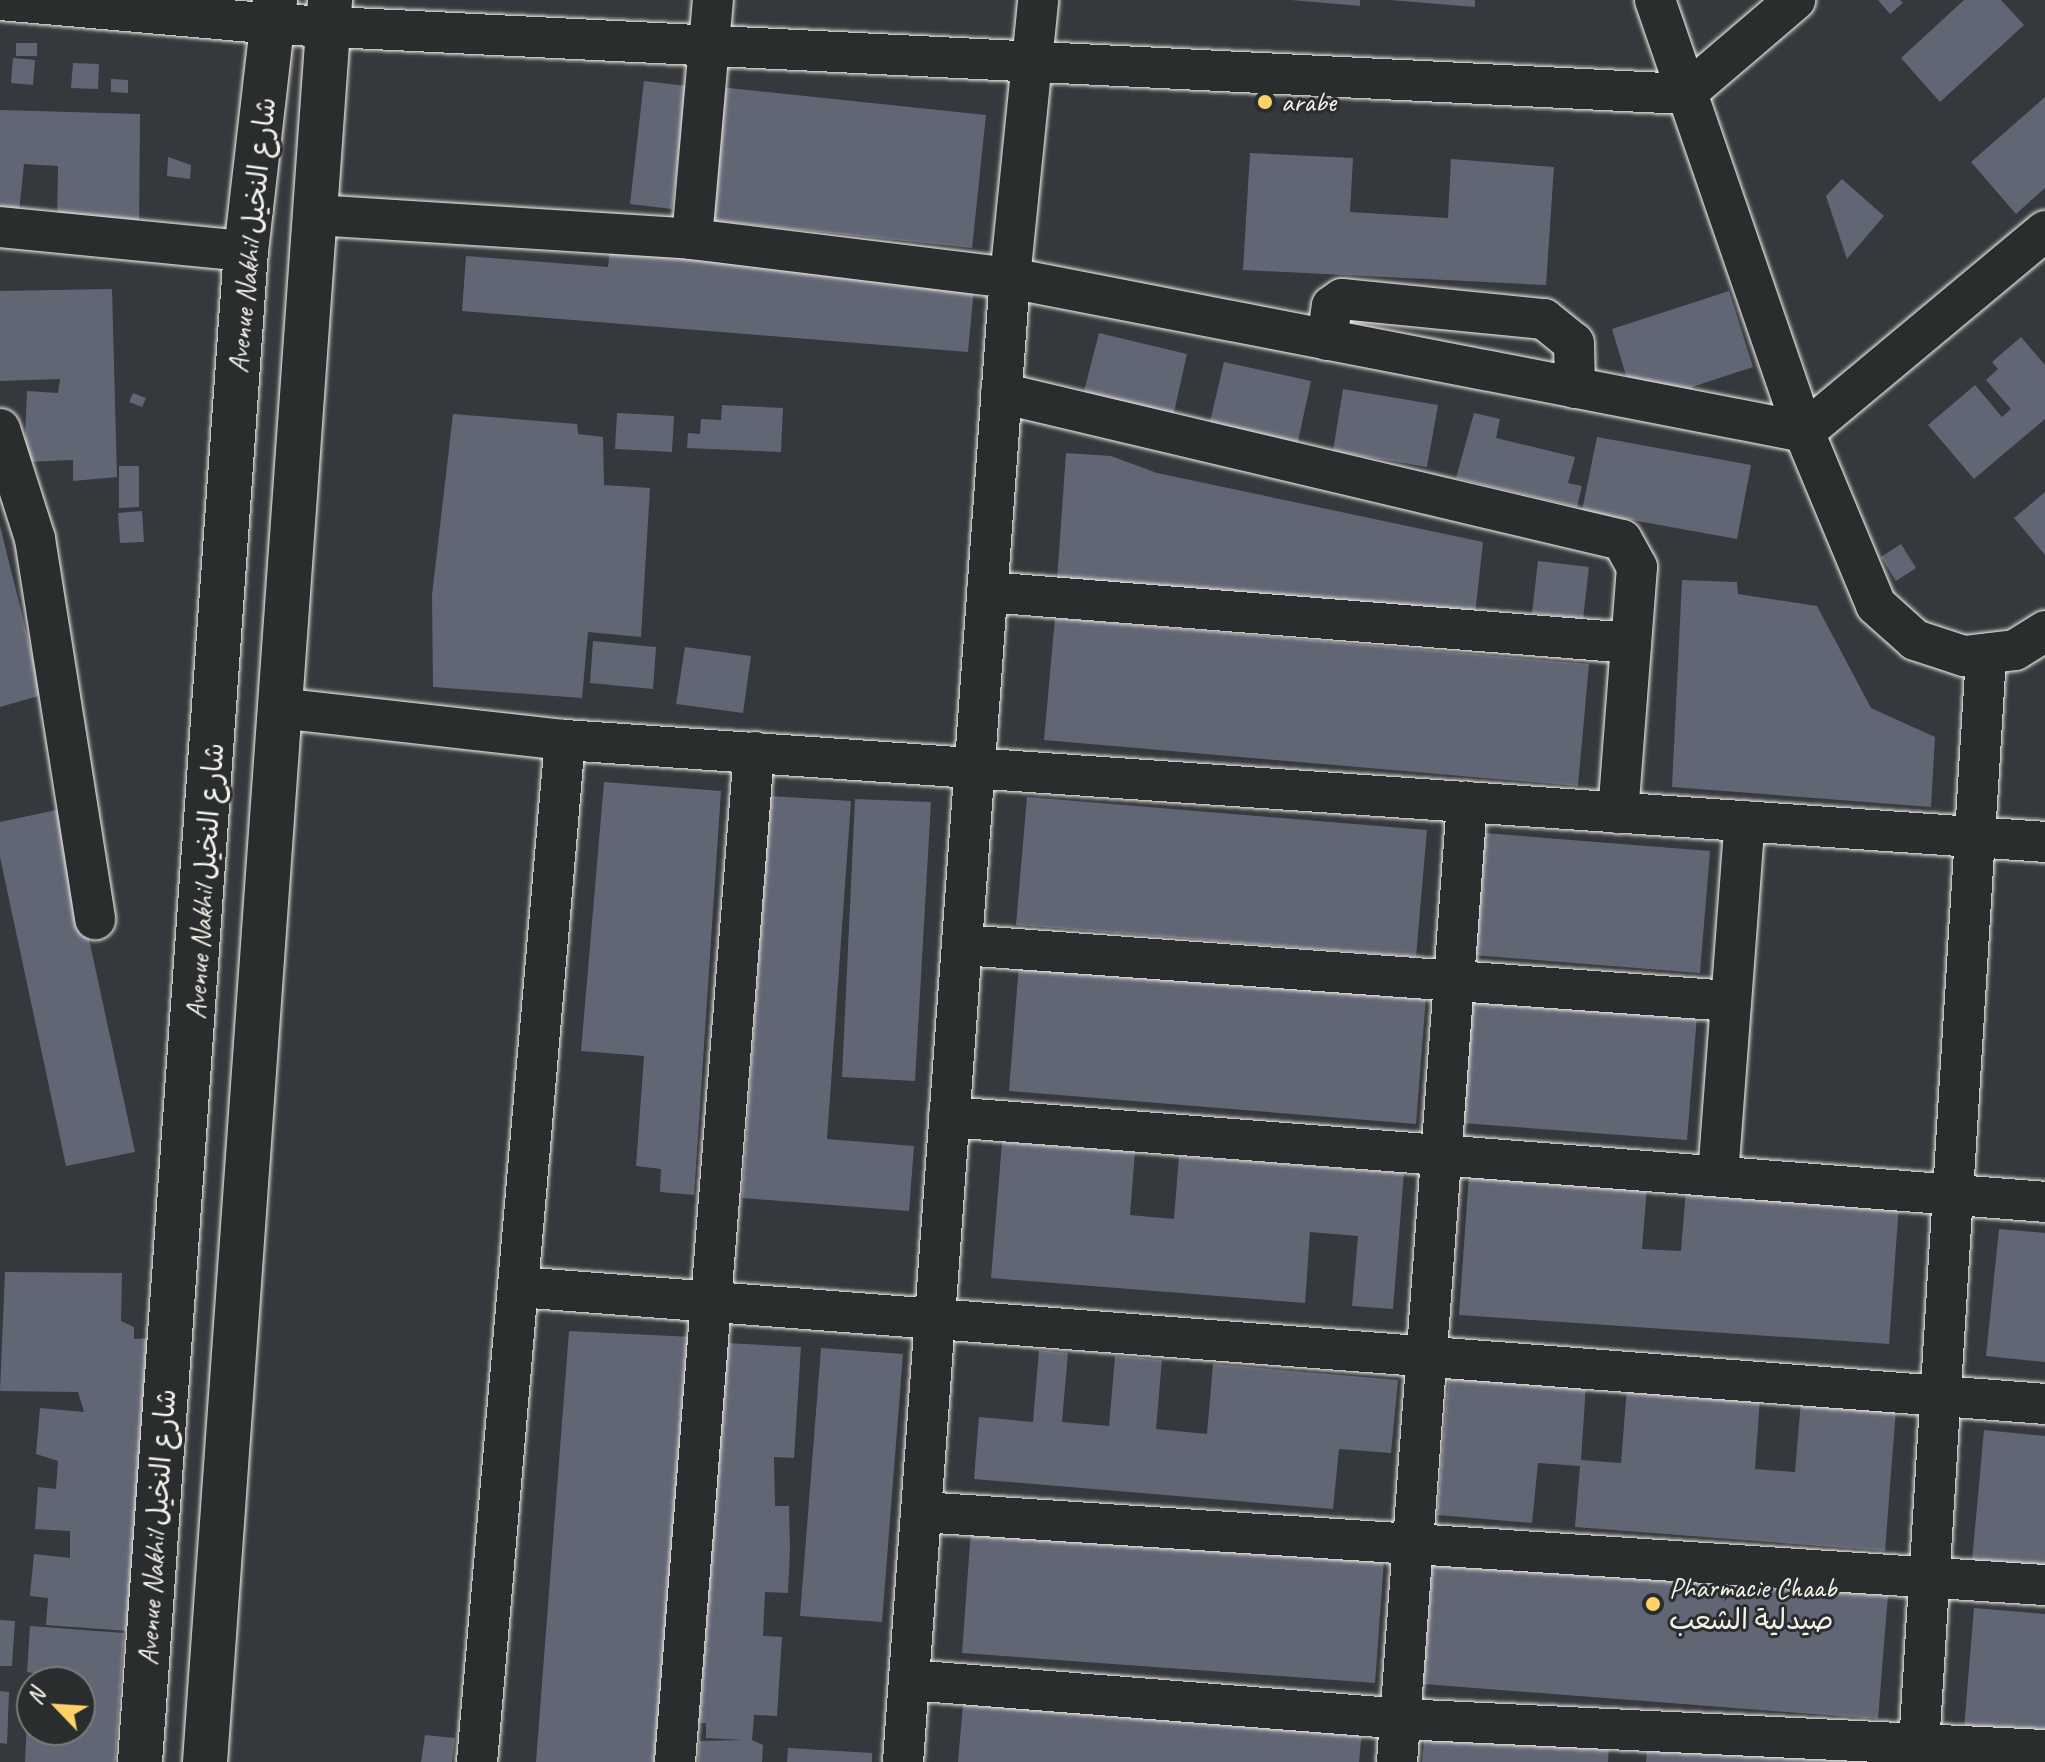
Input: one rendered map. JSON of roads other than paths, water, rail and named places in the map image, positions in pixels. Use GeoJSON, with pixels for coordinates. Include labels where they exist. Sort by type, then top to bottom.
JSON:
{"type":"FeatureCollection","features":[{"type":"Feature","properties":{"kind":"street"},"geometry":{"type":"LineString","coordinates":[[0,0],[329,13],[710,44],[1034,58],[1685,94],[1795,0]]}},
{"type":"Feature","properties":{"kind":"street"},"geometry":{"type":"LineString","coordinates":[[692,239],[713,0]]}},
{"type":"Feature","properties":{"kind":"street"},"geometry":{"type":"LineString","coordinates":[[903,1762],[1001,393],[1038,0]]}},
{"type":"Feature","properties":{"kind":"street"},"geometry":{"type":"LineString","coordinates":[[1655,0],[1804,432],[1876,605],[1915,640],[1986,656],[2015,650],[2045,631]]}},
{"type":"Feature","properties":{"kind":"street","name":"Avenue Nakhil شارع النخيل"},"geometry":{"type":"LineString","coordinates":[[140,1762],[246,251],[274,12]]}},
{"type":"Feature","properties":{"kind":"street","name":"Avenue Nakhil شارع النخيل"},"geometry":{"type":"LineString","coordinates":[[205,1762],[251,1190],[279,708],[329,13]]}},
{"type":"Feature","properties":{"kind":"street"},"geometry":{"type":"LineString","coordinates":[[315,215],[692,239],[1010,278],[1804,432]]}},
{"type":"Feature","properties":{"kind":"street"},"geometry":{"type":"LineString","coordinates":[[0,227],[246,251]]}},
{"type":"Feature","properties":{"kind":"street"},"geometry":{"type":"LineString","coordinates":[[1804,432],[2045,231]]}},
{"type":"Feature","properties":{"kind":"street"},"geometry":{"type":"LineString","coordinates":[[1327,340],[1330,311],[1342,299],[1544,319],[1574,343],[1575,388]]}},
{"type":"Feature","properties":{"kind":"street"},"geometry":{"type":"LineString","coordinates":[[1001,393],[1612,536],[1630,547],[1637,567],[1618,813]]}},
{"type":"Feature","properties":{"kind":"street"},"geometry":{"type":"LineString","coordinates":[[0,429],[35,539],[95,919]]}},
{"type":"Feature","properties":{"kind":"street"},"geometry":{"type":"LineString","coordinates":[[987,592],[1631,643]]}},
{"type":"Feature","properties":{"kind":"street"},"geometry":{"type":"LineString","coordinates":[[1919,1751],[1986,656]]}},
{"type":"Feature","properties":{"kind":"street"},"geometry":{"type":"LineString","coordinates":[[279,708],[565,740],[2045,842]]}},
{"type":"Feature","properties":{"kind":"street"},"geometry":{"type":"LineString","coordinates":[[477,1762],[565,740]]}},
{"type":"Feature","properties":{"kind":"street"},"geometry":{"type":"LineString","coordinates":[[675,1762],[754,752]]}},
{"type":"Feature","properties":{"kind":"street"},"geometry":{"type":"LineString","coordinates":[[1397,1762],[1467,802]]}},
{"type":"Feature","properties":{"kind":"street"},"geometry":{"type":"LineString","coordinates":[[1718,1176],[1745,821]]}},
{"type":"Feature","properties":{"kind":"street"},"geometry":{"type":"LineString","coordinates":[[962,945],[1731,1001]]}},
{"type":"Feature","properties":{"kind":"street"},"geometry":{"type":"LineString","coordinates":[[949,1117],[2045,1202]]}},
{"type":"Feature","properties":{"kind":"street"},"geometry":{"type":"LineString","coordinates":[[518,1287],[711,1299],[935,1322],[2045,1404]]}},
{"type":"Feature","properties":{"kind":"street"},"geometry":{"type":"LineString","coordinates":[[921,1512],[2045,1585]]}},
{"type":"Feature","properties":{"kind":"street"},"geometry":{"type":"LineString","coordinates":[[909,1680],[1401,1719],[1919,1751],[2045,1750]]}},
{"type":"Feature","properties":{"kind":"place","name":"arabe"},"geometry":{"type":"Point","coordinates":[1265,102]}},
{"type":"Feature","properties":{"kind":"place","name":"Pharmacie Chaab صيدلية الشعب"},"geometry":{"type":"Point","coordinates":[1653,1604]}}]}
